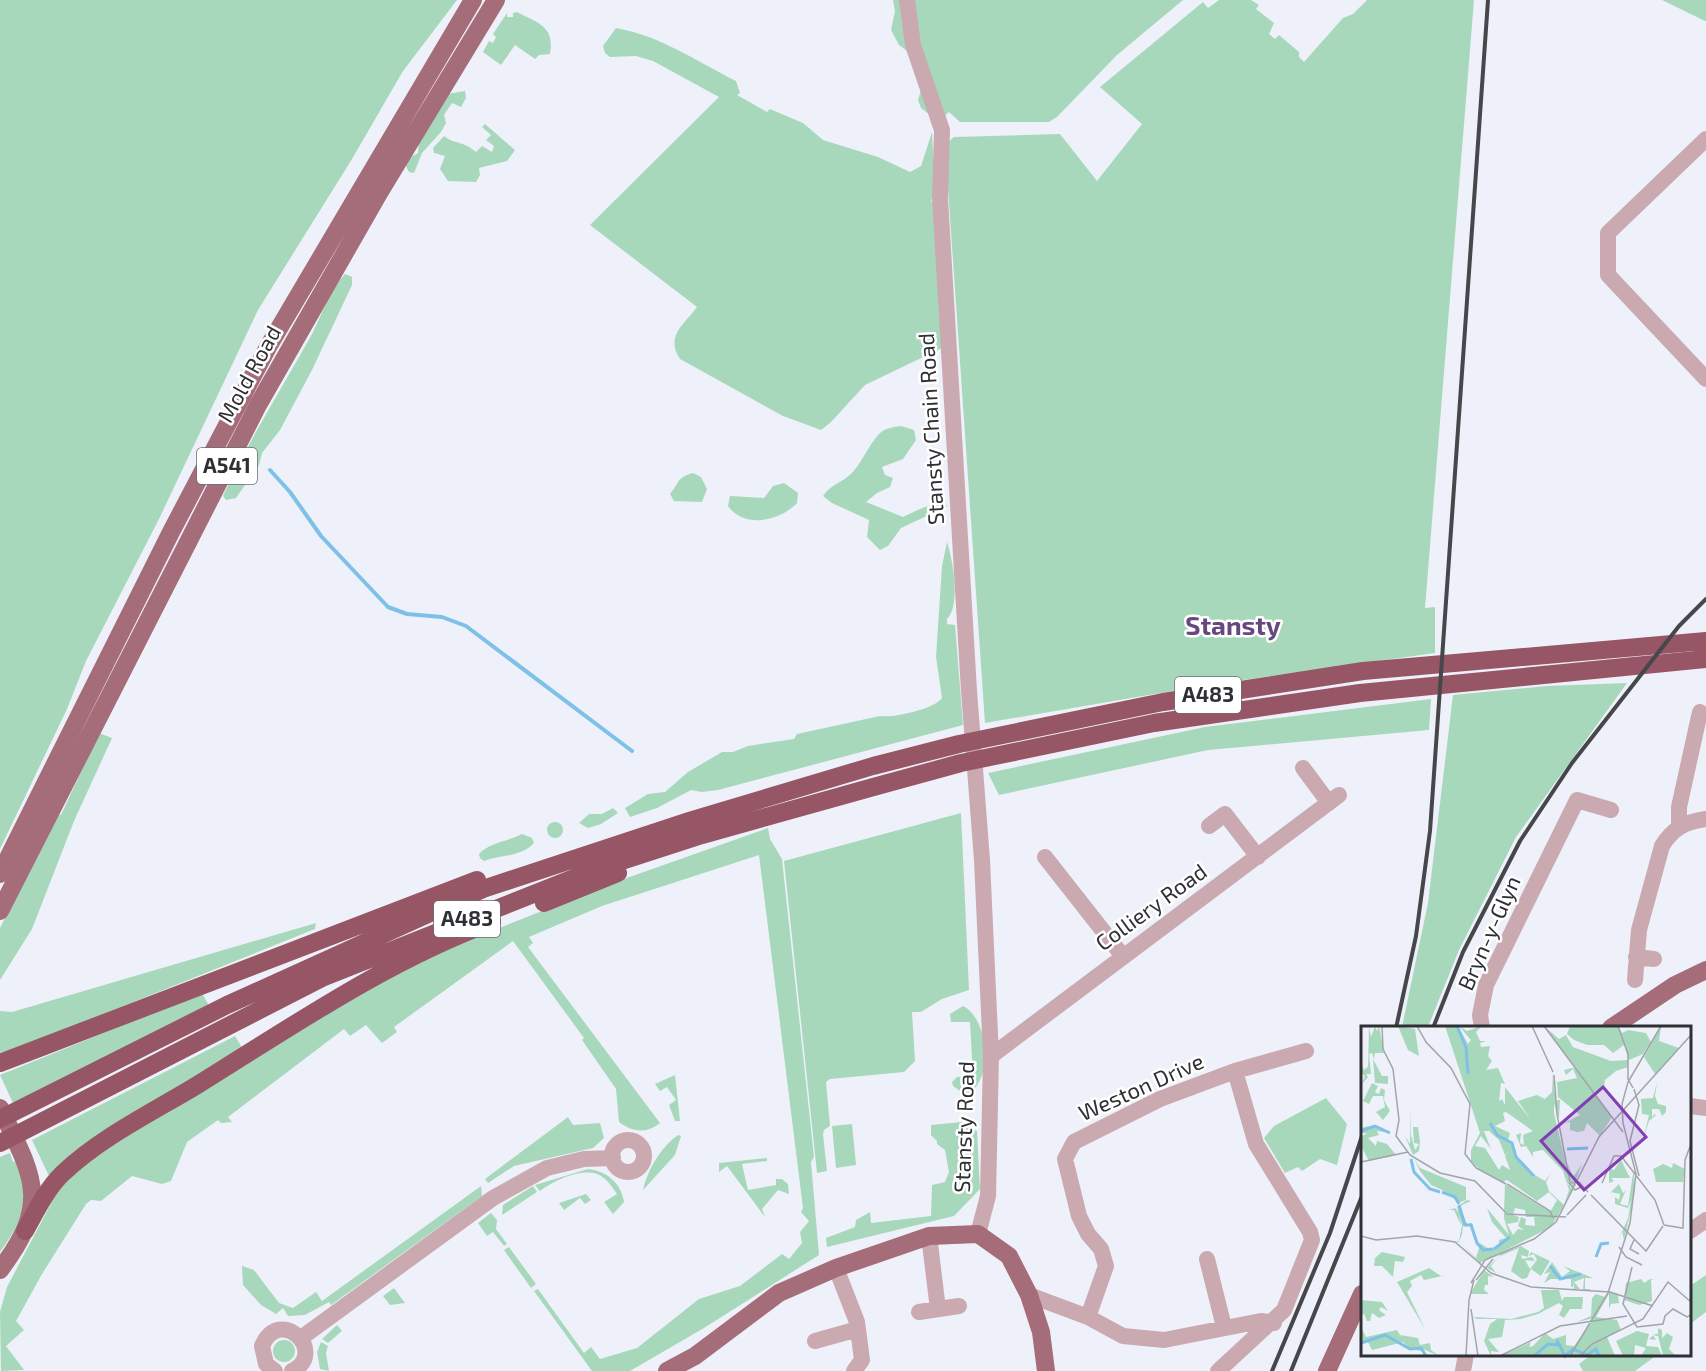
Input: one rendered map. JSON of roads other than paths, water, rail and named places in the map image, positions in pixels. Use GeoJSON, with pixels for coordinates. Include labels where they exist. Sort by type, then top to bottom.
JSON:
{"type":"FeatureCollection","features":[{"type":"Feature","properties":{"kind":"highway","name":"A483"},"geometry":{"type":"LineString","coordinates":[[0,1119],[227,1005],[483,889],[714,814],[959,744],[1162,702],[1363,671],[1699,641]]}},
{"type":"Feature","properties":{"kind":"highway","name":"A483"},"geometry":{"type":"LineString","coordinates":[[0,1143],[322,978],[594,870],[702,835],[961,763],[1154,723],[1360,693],[1706,660]]}},
{"type":"Feature","properties":{"kind":"highway","name":"A483"},"geometry":{"type":"LineString","coordinates":[[0,1063],[511,867],[607,839],[714,814]]}},
{"type":"Feature","properties":{"kind":"highway","name":"A483"},"geometry":{"type":"LineString","coordinates":[[26,1230],[56,1180],[98,1146],[324,1005],[391,968],[482,926],[594,884],[702,835]]}},
{"type":"Feature","properties":{"kind":"main road","name":"Mold Road"},"geometry":{"type":"LineString","coordinates":[[0,874],[171,532],[268,347],[473,0]]}},
{"type":"Feature","properties":{"kind":"main road","name":"Mold Road"},"geometry":{"type":"LineString","coordinates":[[0,910],[258,405],[374,203],[496,0]]}},
{"type":"Feature","properties":{"kind":"main road"},"geometry":{"type":"LineString","coordinates":[[1616,1026],[1675,985],[1706,970]]}},
{"type":"Feature","properties":{"kind":"main road"},"geometry":{"type":"LineString","coordinates":[[0,1108],[24,1157],[34,1189],[26,1230],[0,1270]]}},
{"type":"Feature","properties":{"kind":"main road"},"geometry":{"type":"LineString","coordinates":[[667,1371],[695,1356],[779,1293],[836,1268],[929,1236],[978,1234],[1010,1256],[1029,1295],[1041,1332],[1046,1371]]}},
{"type":"Feature","properties":{"kind":"main road"},"geometry":{"type":"LineString","coordinates":[[1327,1371],[1361,1296]]}},
{"type":"Feature","properties":{"kind":"street","name":"Stansty Chain Road"},"geometry":{"type":"LineString","coordinates":[[907,0],[913,45],[942,130],[940,198],[969,690],[982,860]]}},
{"type":"Feature","properties":{"kind":"street"},"geometry":{"type":"LineString","coordinates":[[1706,139],[1608,233],[1608,275],[1706,379]]}},
{"type":"Feature","properties":{"kind":"street"},"geometry":{"type":"LineString","coordinates":[[1679,826],[1679,807],[1700,712]]}},
{"type":"Feature","properties":{"kind":"street","name":"Colliery Road"},"geometry":{"type":"LineString","coordinates":[[991,1056],[1122,955],[1334,799],[1303,768]]}},
{"type":"Feature","properties":{"kind":"street","name":"Bryn-y-Glyn"},"geometry":{"type":"LineString","coordinates":[[1482,1026],[1480,1007],[1486,985],[1553,862],[1577,800],[1611,810]]}},
{"type":"Feature","properties":{"kind":"street"},"geometry":{"type":"LineString","coordinates":[[1209,826],[1225,814],[1258,857]]}},
{"type":"Feature","properties":{"kind":"street"},"geometry":{"type":"LineString","coordinates":[[1635,980],[1639,930],[1657,858],[1669,835],[1679,826],[1706,819]]}},
{"type":"Feature","properties":{"kind":"street"},"geometry":{"type":"LineString","coordinates":[[1045,857],[1122,955]]}},
{"type":"Feature","properties":{"kind":"street","name":"Stansty Road"},"geometry":{"type":"LineString","coordinates":[[978,1234],[988,1196],[991,1056],[982,860]]}},
{"type":"Feature","properties":{"kind":"street"},"geometry":{"type":"LineString","coordinates":[[1636,957],[1654,959]]}},
{"type":"Feature","properties":{"kind":"street","name":"Weston Drive"},"geometry":{"type":"LineString","coordinates":[[1088,1317],[1106,1266],[1101,1249],[1088,1234],[1079,1216],[1065,1159],[1074,1142],[1160,1099],[1235,1071],[1306,1051]]}},
{"type":"Feature","properties":{"kind":"street"},"geometry":{"type":"LineString","coordinates":[[1218,1371],[1274,1323],[1284,1310],[1312,1240],[1310,1232],[1256,1144],[1235,1071]]}},
{"type":"Feature","properties":{"kind":"street"},"geometry":{"type":"LineString","coordinates":[[1691,1106],[1706,1108]]}},
{"type":"Feature","properties":{"kind":"street"},"geometry":{"type":"LineString","coordinates":[[301,1338],[493,1198],[547,1168],[584,1159],[613,1158]]}},
{"type":"Feature","properties":{"kind":"street"},"geometry":{"type":"LineString","coordinates":[[1691,1230],[1706,1220]]}},
{"type":"Feature","properties":{"kind":"street"},"geometry":{"type":"LineString","coordinates":[[929,1236],[938,1309]]}},
{"type":"Feature","properties":{"kind":"street"},"geometry":{"type":"LineString","coordinates":[[1207,1258],[1224,1327]]}},
{"type":"Feature","properties":{"kind":"street"},"geometry":{"type":"LineString","coordinates":[[836,1268],[858,1329],[862,1360],[854,1371]]}},
{"type":"Feature","properties":{"kind":"street"},"geometry":{"type":"LineString","coordinates":[[1029,1295],[1088,1317],[1123,1336],[1164,1340],[1261,1321],[1274,1323]]}},
{"type":"Feature","properties":{"kind":"street"},"geometry":{"type":"LineString","coordinates":[[919,1312],[959,1306]]}},
{"type":"Feature","properties":{"kind":"street"},"geometry":{"type":"LineString","coordinates":[[275,1371],[266,1364],[263,1357],[266,1339],[276,1331],[284,1329],[296,1333],[304,1345],[307,1364],[301,1364],[291,1371]]}},
{"type":"Feature","properties":{"kind":"street"},"geometry":{"type":"LineString","coordinates":[[815,1341],[858,1329]]}},
{"type":"Feature","properties":{"kind":"street"},"geometry":{"type":"LineString","coordinates":[[1463,1371],[1466,1356]]}},
{"type":"Feature","properties":{"kind":"waterway"},"geometry":{"type":"LineString","coordinates":[[270,470],[290,492],[321,536],[388,607],[407,614],[442,617],[466,626],[632,751]]}},
{"type":"Feature","properties":{"kind":"railway"},"geometry":{"type":"LineString","coordinates":[[1396,1026],[1416,936],[1430,831],[1488,0]]}},
{"type":"Feature","properties":{"kind":"railway"},"geometry":{"type":"LineString","coordinates":[[1434,1026],[1463,952],[1520,841],[1572,763],[1679,626],[1706,599]]}},
{"type":"Feature","properties":{"kind":"railway"},"geometry":{"type":"LineString","coordinates":[[1272,1371],[1330,1233],[1361,1139]]}},
{"type":"Feature","properties":{"kind":"railway"},"geometry":{"type":"LineString","coordinates":[[1291,1371],[1361,1198]]}},
{"type":"Feature","properties":{"kind":"district","name":"Stansty"},"geometry":{"type":"Point","coordinates":[1233,626]}}]}
